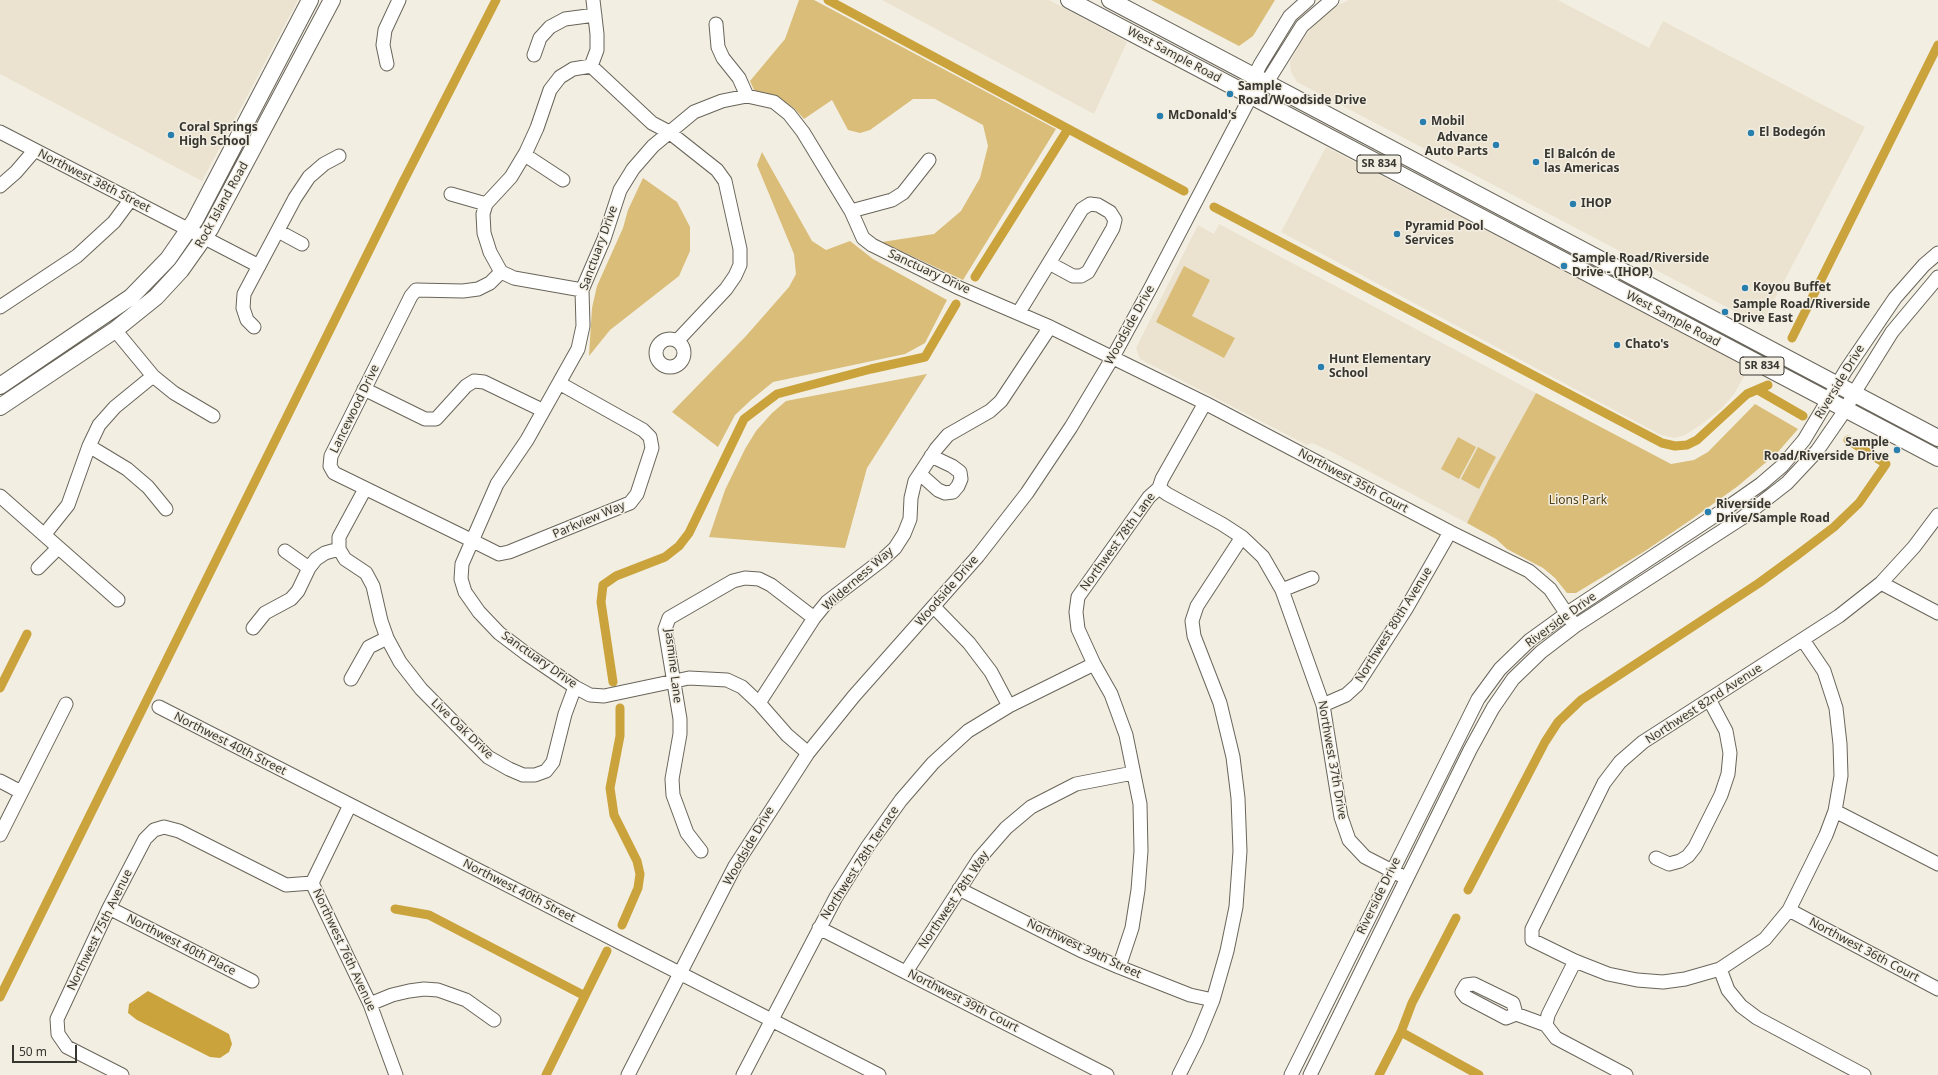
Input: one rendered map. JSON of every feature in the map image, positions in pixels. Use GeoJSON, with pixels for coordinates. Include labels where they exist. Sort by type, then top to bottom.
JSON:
{"type":"FeatureCollection","features":[{"type":"Feature","properties":{"kind":"main road","name":"West Sample Road"},"geometry":{"type":"LineString","coordinates":[[1069,0],[1938,458]]}},
{"type":"Feature","properties":{"kind":"main road"},"geometry":{"type":"LineString","coordinates":[[1093,0],[1108,8],[1115,3]]}},
{"type":"Feature","properties":{"kind":"main road"},"geometry":{"type":"LineString","coordinates":[[309,2],[329,7]]}},
{"type":"Feature","properties":{"kind":"main road","name":"Rock Island Road"},"geometry":{"type":"LineString","coordinates":[[0,386],[131,297],[168,259],[188,230],[309,2]]}},
{"type":"Feature","properties":{"kind":"main road","name":"West Sample Road"},"geometry":{"type":"LineString","coordinates":[[1115,3],[1938,438]]}},
{"type":"Feature","properties":{"kind":"main road","name":"Rock Island Road"},"geometry":{"type":"LineString","coordinates":[[0,406],[116,330],[156,297],[181,270],[204,239],[329,7]]}},
{"type":"Feature","properties":{"kind":"main road"},"geometry":{"type":"LineString","coordinates":[[1507,231],[1525,232],[1580,259],[1597,257]]}},
{"type":"Feature","properties":{"kind":"main road"},"geometry":{"type":"LineString","coordinates":[[1582,271],[1599,268],[1636,286],[1652,286]]}},
{"type":"Feature","properties":{"kind":"street"},"geometry":{"type":"LineString","coordinates":[[387,64],[383,45],[385,30],[399,0]]}},
{"type":"Feature","properties":{"kind":"street"},"geometry":{"type":"LineString","coordinates":[[591,66],[597,50],[598,34],[593,0]]}},
{"type":"Feature","properties":{"kind":"street"},"geometry":{"type":"LineString","coordinates":[[1261,79],[1290,16],[1308,0]]}},
{"type":"Feature","properties":{"kind":"street"},"geometry":{"type":"LineString","coordinates":[[1261,79],[1302,26],[1332,0]]}},
{"type":"Feature","properties":{"kind":"street"},"geometry":{"type":"LineString","coordinates":[[534,55],[540,38],[550,27],[565,19],[595,15]]}},
{"type":"Feature","properties":{"kind":"street"},"geometry":{"type":"LineString","coordinates":[[716,24],[718,46],[723,58],[739,78],[747,96]]}},
{"type":"Feature","properties":{"kind":"street"},"geometry":{"type":"LineString","coordinates":[[582,290],[514,278],[501,272],[490,252],[484,233],[483,214],[486,204],[511,176],[525,155],[537,128],[550,90],[560,77],[573,68],[591,66],[652,123],[669,132],[717,170],[725,181],[740,249],[740,265],[735,276],[726,289],[678,340]]}},
{"type":"Feature","properties":{"kind":"street","name":"Woodside Drive"},"geometry":{"type":"LineString","coordinates":[[628,1075],[735,866],[808,753],[854,696],[978,556],[1027,493],[1071,427],[1113,357],[1261,79]]}},
{"type":"Feature","properties":{"kind":"street","name":"Sanctuary Drive"},"geometry":{"type":"LineString","coordinates":[[808,753],[787,735],[759,703],[742,687],[727,680],[689,678],[604,696],[590,695],[575,687],[528,655],[499,633],[479,612],[465,592],[462,580],[462,564],[497,484],[527,440],[542,410],[578,349],[583,326],[582,290],[604,239],[620,190],[633,169],[652,146],[694,112],[722,101],[747,96],[774,102],[789,114],[803,132],[850,211],[863,238],[872,245],[958,287],[1019,312],[1113,357]]}},
{"type":"Feature","properties":{"kind":"street","name":"Northwest 38th Street"},"geometry":{"type":"LineString","coordinates":[[0,132],[34,151],[131,199],[204,239],[259,266]]}},
{"type":"Feature","properties":{"kind":"street"},"geometry":{"type":"LineString","coordinates":[[0,186],[16,172],[34,151]]}},
{"type":"Feature","properties":{"kind":"street"},"geometry":{"type":"LineString","coordinates":[[525,155],[563,180]]}},
{"type":"Feature","properties":{"kind":"street"},"geometry":{"type":"LineString","coordinates":[[254,327],[247,320],[243,308],[244,294],[309,177],[324,164],[339,156]]}},
{"type":"Feature","properties":{"kind":"street"},"geometry":{"type":"LineString","coordinates":[[850,211],[892,200],[903,193],[929,160]]}},
{"type":"Feature","properties":{"kind":"street"},"geometry":{"type":"LineString","coordinates":[[451,194],[486,204]]}},
{"type":"Feature","properties":{"kind":"street"},"geometry":{"type":"LineString","coordinates":[[0,307],[77,256],[114,222],[131,199]]}},
{"type":"Feature","properties":{"kind":"street"},"geometry":{"type":"LineString","coordinates":[[1019,312],[1082,209],[1090,204],[1098,205],[1110,212],[1115,220],[1113,228],[1088,272],[1081,276],[1073,276],[1049,263]]}},
{"type":"Feature","properties":{"kind":"street"},"geometry":{"type":"LineString","coordinates":[[278,231],[302,244]]}},
{"type":"Feature","properties":{"kind":"street","name":"Riverside Drive"},"geometry":{"type":"LineString","coordinates":[[1291,1075],[1478,699],[1500,669],[1530,640],[1566,614],[1761,484],[1782,466],[1804,440],[1829,400],[1837,384],[1895,298],[1924,265],[1938,253]]}},
{"type":"Feature","properties":{"kind":"street","name":"Lancewood Drive"},"geometry":{"type":"LineString","coordinates":[[473,541],[334,473],[330,466],[331,456],[411,296],[416,290],[463,291],[478,289],[490,283],[501,272]]}},
{"type":"Feature","properties":{"kind":"street","name":"Riverside Drive"},"geometry":{"type":"LineString","coordinates":[[1310,1075],[1492,708],[1522,670],[1541,652],[1575,626],[1735,523],[1770,498],[1787,483],[1817,451],[1846,409],[1892,332],[1938,277]]}},
{"type":"Feature","properties":{"kind":"street","name":"Wilderness Way"},"geometry":{"type":"LineString","coordinates":[[759,703],[814,618],[827,602],[882,560],[895,548],[904,534],[910,519],[911,498],[920,474],[931,456],[948,435],[990,410],[1001,401],[1050,327]]}},
{"type":"Feature","properties":{"kind":"street"},"geometry":{"type":"LineString","coordinates":[[116,330],[153,376],[174,393],[213,416]]}},
{"type":"Feature","properties":{"kind":"street","name":"Northwest 35th Court"},"geometry":{"type":"LineString","coordinates":[[1113,357],[1205,403],[1450,532],[1529,570],[1550,589],[1575,626]]}},
{"type":"Feature","properties":{"kind":"street"},"geometry":{"type":"LineString","coordinates":[[44,535],[68,505],[89,446],[98,426],[115,407],[153,376]]}},
{"type":"Feature","properties":{"kind":"street"},"geometry":{"type":"LineString","coordinates":[[364,389],[425,419],[436,419],[466,386],[474,381],[484,382],[542,410]]}},
{"type":"Feature","properties":{"kind":"street","name":"Parkview Way"},"geometry":{"type":"LineString","coordinates":[[473,541],[499,554],[509,552],[621,507],[630,502],[637,494],[652,448],[650,437],[643,430],[559,383]]}},
{"type":"Feature","properties":{"kind":"street","name":"Northwest 78th Lane"},"geometry":{"type":"LineString","coordinates":[[1119,967],[1132,928],[1138,890],[1141,851],[1140,804],[1126,735],[1111,694],[1094,664],[1078,629],[1076,612],[1078,597],[1149,497],[1159,488],[1162,479],[1205,403]]}},
{"type":"Feature","properties":{"kind":"street"},"geometry":{"type":"LineString","coordinates":[[89,446],[127,469],[148,487],[166,509]]}},
{"type":"Feature","properties":{"kind":"street"},"geometry":{"type":"LineString","coordinates":[[920,474],[938,490],[945,493],[953,492],[958,486],[961,479],[960,472],[952,466],[931,456]]}},
{"type":"Feature","properties":{"kind":"street","name":"Northwest 37th Drive"},"geometry":{"type":"LineString","coordinates":[[1159,488],[1242,537],[1263,557],[1282,590],[1323,704],[1341,817],[1349,840],[1365,857],[1408,879]]}},
{"type":"Feature","properties":{"kind":"street"},"geometry":{"type":"LineString","coordinates":[[253,628],[264,613],[291,599],[298,591],[309,568],[316,559],[325,553],[339,549],[339,537],[365,489]]}},
{"type":"Feature","properties":{"kind":"street"},"geometry":{"type":"LineString","coordinates":[[0,496],[118,600]]}},
{"type":"Feature","properties":{"kind":"street","name":"Northwest 82nd Avenue"},"geometry":{"type":"LineString","coordinates":[[1575,961],[1532,940],[1532,929],[1604,783],[1620,762],[1643,742],[1839,616],[1881,583],[1914,547],[1938,515]]}},
{"type":"Feature","properties":{"kind":"street","name":"Northwest 80th Avenue"},"geometry":{"type":"LineString","coordinates":[[1323,704],[1346,695],[1357,685],[1406,608],[1450,532]]}},
{"type":"Feature","properties":{"kind":"street"},"geometry":{"type":"LineString","coordinates":[[1179,1075],[1197,1039],[1213,1000],[1227,951],[1236,907],[1240,851],[1238,798],[1233,757],[1220,703],[1194,636],[1192,621],[1197,606],[1242,537]]}},
{"type":"Feature","properties":{"kind":"street"},"geometry":{"type":"LineString","coordinates":[[38,568],[58,548]]}},
{"type":"Feature","properties":{"kind":"street","name":"Live Oak Drive"},"geometry":{"type":"LineString","coordinates":[[339,549],[346,559],[366,573],[373,586],[381,621],[387,638],[400,662],[421,689],[488,757],[523,775],[535,775],[546,771],[553,762],[565,714],[575,687]]}},
{"type":"Feature","properties":{"kind":"street"},"geometry":{"type":"LineString","coordinates":[[286,551],[309,568]]}},
{"type":"Feature","properties":{"kind":"street","name":"Jasmine Lane"},"geometry":{"type":"LineString","coordinates":[[702,851],[687,833],[674,795],[672,779],[680,734],[666,629],[669,618],[733,581],[746,578],[759,579],[772,585],[814,618]]}},
{"type":"Feature","properties":{"kind":"street"},"geometry":{"type":"LineString","coordinates":[[1282,590],[1312,578]]}},
{"type":"Feature","properties":{"kind":"street"},"geometry":{"type":"LineString","coordinates":[[1881,583],[1938,613]]}},
{"type":"Feature","properties":{"kind":"street"},"geometry":{"type":"LineString","coordinates":[[934,607],[969,643],[991,672],[1009,706]]}},
{"type":"Feature","properties":{"kind":"street"},"geometry":{"type":"LineString","coordinates":[[351,679],[368,647],[387,638]]}},
{"type":"Feature","properties":{"kind":"street"},"geometry":{"type":"LineString","coordinates":[[1546,1024],[1548,1014],[1575,961],[1608,974],[1638,980],[1663,982],[1685,979],[1720,969],[1765,939],[1789,910],[1826,835],[1835,811],[1841,776],[1840,744],[1836,708],[1824,671],[1803,640]]}},
{"type":"Feature","properties":{"kind":"street","name":"Northwest 78th Terrace"},"geometry":{"type":"LineString","coordinates":[[743,1075],[819,928],[868,846],[901,800],[934,763],[968,731],[1009,706],[1094,664]]}},
{"type":"Feature","properties":{"kind":"street"},"geometry":{"type":"LineString","coordinates":[[1656,858],[1669,864],[1680,861],[1688,856],[1695,847],[1721,795],[1728,774],[1730,753],[1726,731],[1710,700]]}},
{"type":"Feature","properties":{"kind":"street"},"geometry":{"type":"LineString","coordinates":[[0,835],[66,704]]}},
{"type":"Feature","properties":{"kind":"street","name":"Northwest 40th Street"},"geometry":{"type":"LineString","coordinates":[[159,707],[879,1075]]}},
{"type":"Feature","properties":{"kind":"street","name":"Northwest 78th Way"},"geometry":{"type":"LineString","coordinates":[[906,972],[959,889],[980,859],[1006,828],[1031,807],[1076,784],[1133,773]]}},
{"type":"Feature","properties":{"kind":"street"},"geometry":{"type":"LineString","coordinates":[[0,781],[21,792]]}},
{"type":"Feature","properties":{"kind":"street","name":"Northwest 76th Avenue"},"geometry":{"type":"LineString","coordinates":[[350,805],[312,883],[370,1004],[396,1075]]}},
{"type":"Feature","properties":{"kind":"street"},"geometry":{"type":"LineString","coordinates":[[1835,811],[1938,864]]}},
{"type":"Feature","properties":{"kind":"street","name":"Northwest 75th Avenue"},"geometry":{"type":"LineString","coordinates":[[122,1075],[67,1047],[58,1034],[57,1018],[109,908],[145,839],[154,830],[164,828],[179,831],[286,885],[312,883]]}},
{"type":"Feature","properties":{"kind":"street","name":"Northwest 39th Street"},"geometry":{"type":"LineString","coordinates":[[959,889],[1080,950],[1190,995],[1213,1000]]}},
{"type":"Feature","properties":{"kind":"street","name":"Northwest 40th Place"},"geometry":{"type":"LineString","coordinates":[[109,908],[252,981]]}},
{"type":"Feature","properties":{"kind":"street","name":"Northwest 36th Court"},"geometry":{"type":"LineString","coordinates":[[1789,910],[1938,989]]}},
{"type":"Feature","properties":{"kind":"street","name":"Northwest 39th Court"},"geometry":{"type":"LineString","coordinates":[[819,928],[1107,1075]]}},
{"type":"Feature","properties":{"kind":"street"},"geometry":{"type":"LineString","coordinates":[[1720,969],[1728,990],[1741,1006],[1757,1018],[1864,1075]]}},
{"type":"Feature","properties":{"kind":"street"},"geometry":{"type":"LineString","coordinates":[[370,1004],[392,995],[409,991],[424,989],[438,990],[466,1000],[494,1020]]}},
{"type":"Feature","properties":{"kind":"street"},"geometry":{"type":"LineString","coordinates":[[1516,1014],[1546,1024],[1556,1038],[1626,1075]]}},
{"type":"Feature","properties":{"kind":"shaded area","name":"Coral Springs High School"},"geometry":{"type":"Polygon","coordinates":[[[0,0],[298,0],[202,181],[0,74],[0,0]]]}},
{"type":"Feature","properties":{"kind":"shaded area"},"geometry":{"type":"Polygon","coordinates":[[[882,0],[1049,0],[1127,42],[1094,114],[882,0]]]}},
{"type":"Feature","properties":{"kind":"shaded area"},"geometry":{"type":"Polygon","coordinates":[[[1349,0],[1558,0],[1649,48],[1663,21],[1865,127],[1761,325],[1297,82],[1291,72],[1290,62],[1299,45],[1315,23],[1336,6],[1349,0]]]}},
{"type":"Feature","properties":{"kind":"shaded area"},"geometry":{"type":"Polygon","coordinates":[[[1326,147],[1732,359],[1748,370],[1734,394],[1721,409],[1702,424],[1685,435],[1675,438],[1661,435],[1281,232],[1326,147]]]}},
{"type":"Feature","properties":{"kind":"shaded area","name":"Hunt Elementary School"},"geometry":{"type":"Polygon","coordinates":[[[1219,224],[1536,393],[1492,473],[1467,523],[1332,452],[1312,443],[1307,445],[1140,359],[1136,348],[1198,225],[1214,234],[1219,224]]]}},
{"type":"Feature","properties":{"kind":"shaded area"},"geometry":{"type":"Polygon","coordinates":[[[148,991],[229,1034],[232,1044],[229,1052],[220,1058],[210,1057],[137,1020],[128,1013],[129,1004],[148,991]]]}},
{"type":"Feature","properties":{"kind":"green space"},"geometry":{"type":"Polygon","coordinates":[[[799,0],[814,0],[1056,129],[963,280],[882,242],[934,234],[961,211],[980,178],[988,146],[983,125],[935,99],[913,99],[870,130],[860,133],[848,130],[832,100],[804,119],[794,108],[782,100],[754,90],[750,81],[785,39],[799,0]]]}},
{"type":"Feature","properties":{"kind":"green space"},"geometry":{"type":"Polygon","coordinates":[[[1151,0],[1275,0],[1253,36],[1239,46],[1151,0]]]}},
{"type":"Feature","properties":{"kind":"green space"},"geometry":{"type":"Polygon","coordinates":[[[762,152],[812,241],[826,250],[850,241],[873,259],[947,300],[925,343],[905,354],[773,382],[735,415],[718,447],[672,412],[746,336],[789,287],[796,274],[794,254],[757,165],[762,152]]]}},
{"type":"Feature","properties":{"kind":"green space"},"geometry":{"type":"Polygon","coordinates":[[[643,178],[677,202],[690,227],[690,251],[679,276],[610,330],[589,356],[592,308],[597,286],[623,228],[628,210],[643,178]]]}},
{"type":"Feature","properties":{"kind":"green space"},"geometry":{"type":"Polygon","coordinates":[[[1184,266],[1210,280],[1192,316],[1235,338],[1224,358],[1156,322],[1184,266]]]}},
{"type":"Feature","properties":{"kind":"green space"},"geometry":{"type":"Polygon","coordinates":[[[927,374],[867,468],[845,548],[709,537],[725,490],[745,449],[756,431],[772,413],[786,401],[927,374]]]}},
{"type":"Feature","properties":{"kind":"green space","name":"Lions Park"},"geometry":{"type":"Polygon","coordinates":[[[1536,393],[1671,464],[1694,460],[1708,452],[1755,404],[1798,429],[1777,453],[1738,486],[1692,519],[1645,551],[1576,593],[1567,593],[1555,578],[1543,568],[1507,549],[1496,539],[1467,523],[1492,473],[1536,393]]]}},
{"type":"Feature","properties":{"kind":"green space"},"geometry":{"type":"Polygon","coordinates":[[[1458,437],[1476,447],[1459,479],[1441,469],[1458,437]]]}},
{"type":"Feature","properties":{"kind":"green space"},"geometry":{"type":"Polygon","coordinates":[[[1478,447],[1496,457],[1479,489],[1461,479],[1478,447]]]}},
{"type":"Feature","properties":{"kind":"waterway"},"geometry":{"type":"LineString","coordinates":[[0,997],[402,184],[496,0]]}},
{"type":"Feature","properties":{"kind":"waterway"},"geometry":{"type":"LineString","coordinates":[[828,0],[1184,191]]}},
{"type":"Feature","properties":{"kind":"waterway"},"geometry":{"type":"LineString","coordinates":[[1792,338],[1938,45]]}},
{"type":"Feature","properties":{"kind":"waterway"},"geometry":{"type":"LineString","coordinates":[[975,277],[1068,129]]}},
{"type":"Feature","properties":{"kind":"waterway"},"geometry":{"type":"LineString","coordinates":[[1214,207],[1662,443],[1675,446],[1687,445],[1697,440],[1747,394],[1768,385]]}},
{"type":"Feature","properties":{"kind":"waterway"},"geometry":{"type":"LineString","coordinates":[[613,682],[601,602],[603,585],[616,576],[665,557],[679,546],[689,533],[744,419],[777,394],[871,369],[925,357],[956,304]]}},
{"type":"Feature","properties":{"kind":"waterway"},"geometry":{"type":"LineString","coordinates":[[1758,390],[1803,416]]}},
{"type":"Feature","properties":{"kind":"waterway"},"geometry":{"type":"LineString","coordinates":[[1468,890],[1545,742],[1558,722],[1581,700],[1759,583],[1834,527],[1859,503],[1886,464],[1848,440]]}},
{"type":"Feature","properties":{"kind":"waterway"},"geometry":{"type":"LineString","coordinates":[[0,688],[27,634]]}},
{"type":"Feature","properties":{"kind":"waterway"},"geometry":{"type":"LineString","coordinates":[[620,708],[620,736],[610,788],[614,815],[637,861],[640,874],[638,888],[622,925]]}},
{"type":"Feature","properties":{"kind":"waterway"},"geometry":{"type":"LineString","coordinates":[[395,909],[429,915],[585,996]]}},
{"type":"Feature","properties":{"kind":"waterway"},"geometry":{"type":"LineString","coordinates":[[1379,1075],[1401,1032],[1412,1003],[1456,918]]}},
{"type":"Feature","properties":{"kind":"waterway"},"geometry":{"type":"LineString","coordinates":[[546,1075],[607,951]]}},
{"type":"Feature","properties":{"kind":"waterway"},"geometry":{"type":"LineString","coordinates":[[1401,1032],[1479,1075]]}},
{"type":"Feature","properties":{"kind":"place","name":"Sample Road/Woodside Drive"},"geometry":{"type":"Point","coordinates":[1230,94]}},
{"type":"Feature","properties":{"kind":"place","name":"McDonald's"},"geometry":{"type":"Point","coordinates":[1160,116]}},
{"type":"Feature","properties":{"kind":"place","name":"Mobil"},"geometry":{"type":"Point","coordinates":[1423,122]}},
{"type":"Feature","properties":{"kind":"place","name":"El Bodegón"},"geometry":{"type":"Point","coordinates":[1751,133]}},
{"type":"Feature","properties":{"kind":"place","name":"Coral Springs High School"},"geometry":{"type":"Point","coordinates":[171,135]}},
{"type":"Feature","properties":{"kind":"place","name":"Advance Auto Parts"},"geometry":{"type":"Point","coordinates":[1496,145]}},
{"type":"Feature","properties":{"kind":"place","name":"El Balcón de las Americas"},"geometry":{"type":"Point","coordinates":[1536,162]}},
{"type":"Feature","properties":{"kind":"place","name":"IHOP"},"geometry":{"type":"Point","coordinates":[1573,204]}},
{"type":"Feature","properties":{"kind":"place","name":"Pyramid Pool Services"},"geometry":{"type":"Point","coordinates":[1397,234]}},
{"type":"Feature","properties":{"kind":"place","name":"Sample Road/Riverside Drive - (IHOP)"},"geometry":{"type":"Point","coordinates":[1564,266]}},
{"type":"Feature","properties":{"kind":"place","name":"Koyou Buffet"},"geometry":{"type":"Point","coordinates":[1745,288]}},
{"type":"Feature","properties":{"kind":"place","name":"Sample Road/Riverside Drive East"},"geometry":{"type":"Point","coordinates":[1725,312]}},
{"type":"Feature","properties":{"kind":"place","name":"Chato's"},"geometry":{"type":"Point","coordinates":[1617,345]}},
{"type":"Feature","properties":{"kind":"place","name":"Hunt Elementary School"},"geometry":{"type":"Point","coordinates":[1321,367]}},
{"type":"Feature","properties":{"kind":"place","name":"Sample Road/Riverside Drive"},"geometry":{"type":"Point","coordinates":[1897,450]}},
{"type":"Feature","properties":{"kind":"place","name":"Riverside Drive/Sample Road"},"geometry":{"type":"Point","coordinates":[1708,512]}}]}
